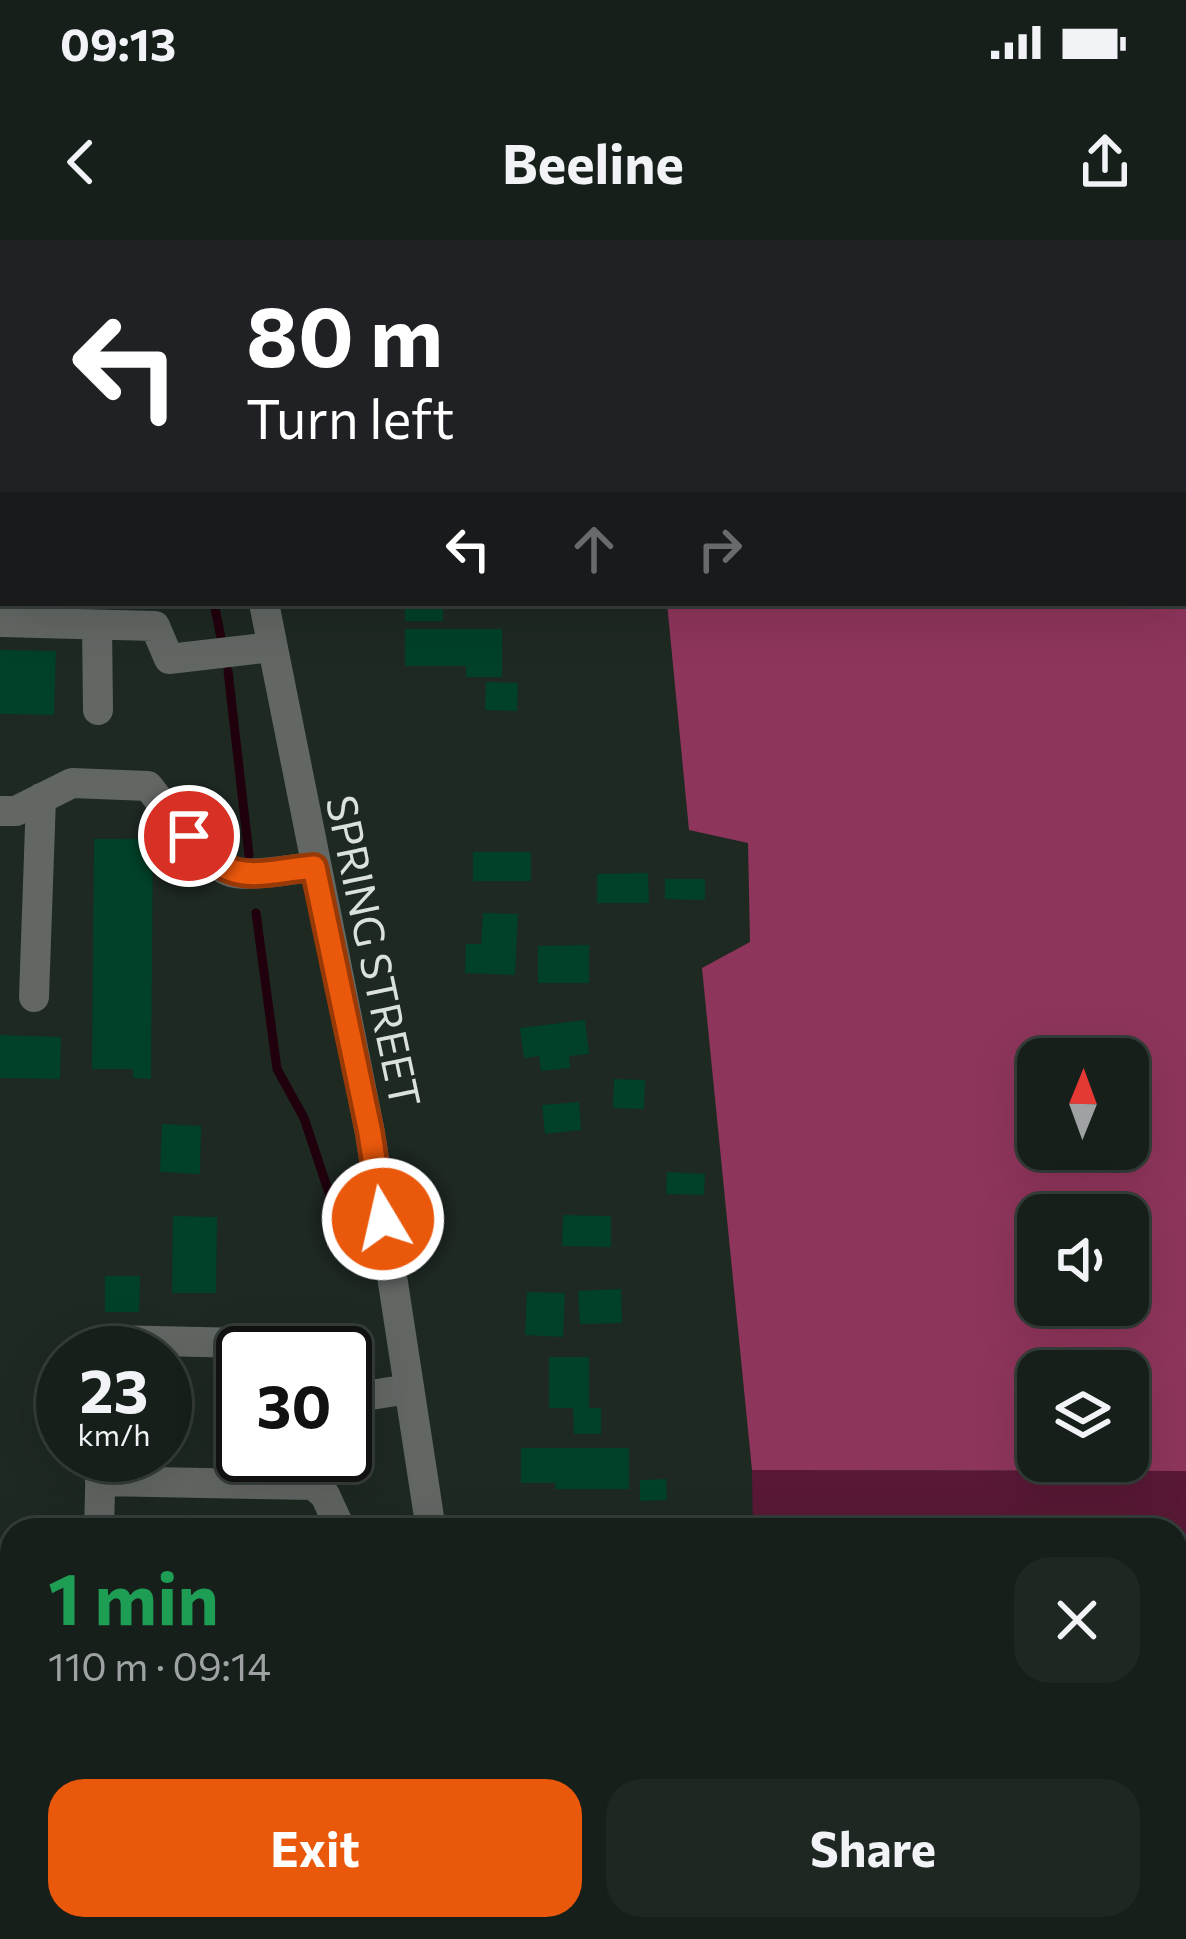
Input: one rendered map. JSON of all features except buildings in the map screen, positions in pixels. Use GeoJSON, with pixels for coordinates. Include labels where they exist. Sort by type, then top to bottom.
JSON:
{"type":"FeatureCollection","features":[{"type":"Feature","properties":{"kind":"street","name":"SPRING STREET"},"geometry":{"type":"LineString","coordinates":[[265,606],[370,1133],[429,1518]]}},
{"type":"Feature","properties":{"kind":"street"},"geometry":{"type":"LineString","coordinates":[[0,622],[155,626],[169,659],[272,647]]}},
{"type":"Feature","properties":{"kind":"street"},"geometry":{"type":"LineString","coordinates":[[97,625],[98,710]]}},
{"type":"Feature","properties":{"kind":"street"},"geometry":{"type":"LineString","coordinates":[[0,812],[16,811],[72,783],[148,786],[223,870],[239,874],[314,867]]}},
{"type":"Feature","properties":{"kind":"street"},"geometry":{"type":"LineString","coordinates":[[34,997],[41,798]]}},
{"type":"Feature","properties":{"kind":"street"},"geometry":{"type":"LineString","coordinates":[[372,1395],[409,1390]]}},
{"type":"Feature","properties":{"kind":"street"},"geometry":{"type":"LineString","coordinates":[[192,1475],[314,1485],[325,1495],[336,1518]]}},
{"type":"Feature","properties":{"kind":"street"},"geometry":{"type":"LineString","coordinates":[[99,1518],[100,1482]]}},
{"type":"Feature","properties":{"kind":"shaded area"},"geometry":{"type":"Polygon","coordinates":[[[667,606],[1186,606],[1186,1471],[1149,1471],[1149,1350],[1017,1350],[1017,1471],[752,1470],[702,968],[750,942],[748,843],[689,830],[667,606]]]}},
{"type":"Feature","properties":{"kind":"shaded area"},"geometry":{"type":"Polygon","coordinates":[[[752,1470],[1017,1471],[1017,1482],[1149,1482],[1149,1471],[1186,1471],[1186,1518],[753,1518],[752,1470]]]}},
{"type":"Feature","properties":{"kind":"waterway"},"geometry":{"type":"LineString","coordinates":[[215,606],[222,643]]}},
{"type":"Feature","properties":{"kind":"waterway"},"geometry":{"type":"LineString","coordinates":[[228,671],[249,855]]}},
{"type":"Feature","properties":{"kind":"waterway"},"geometry":{"type":"LineString","coordinates":[[256,913],[277,1069],[304,1118],[354,1268]]}},
{"type":"Feature","properties":{"kind":"route"},"geometry":{"type":"LineString","coordinates":[[189,836],[223,870],[239,874],[314,867],[370,1133],[383,1219]]}}]}
